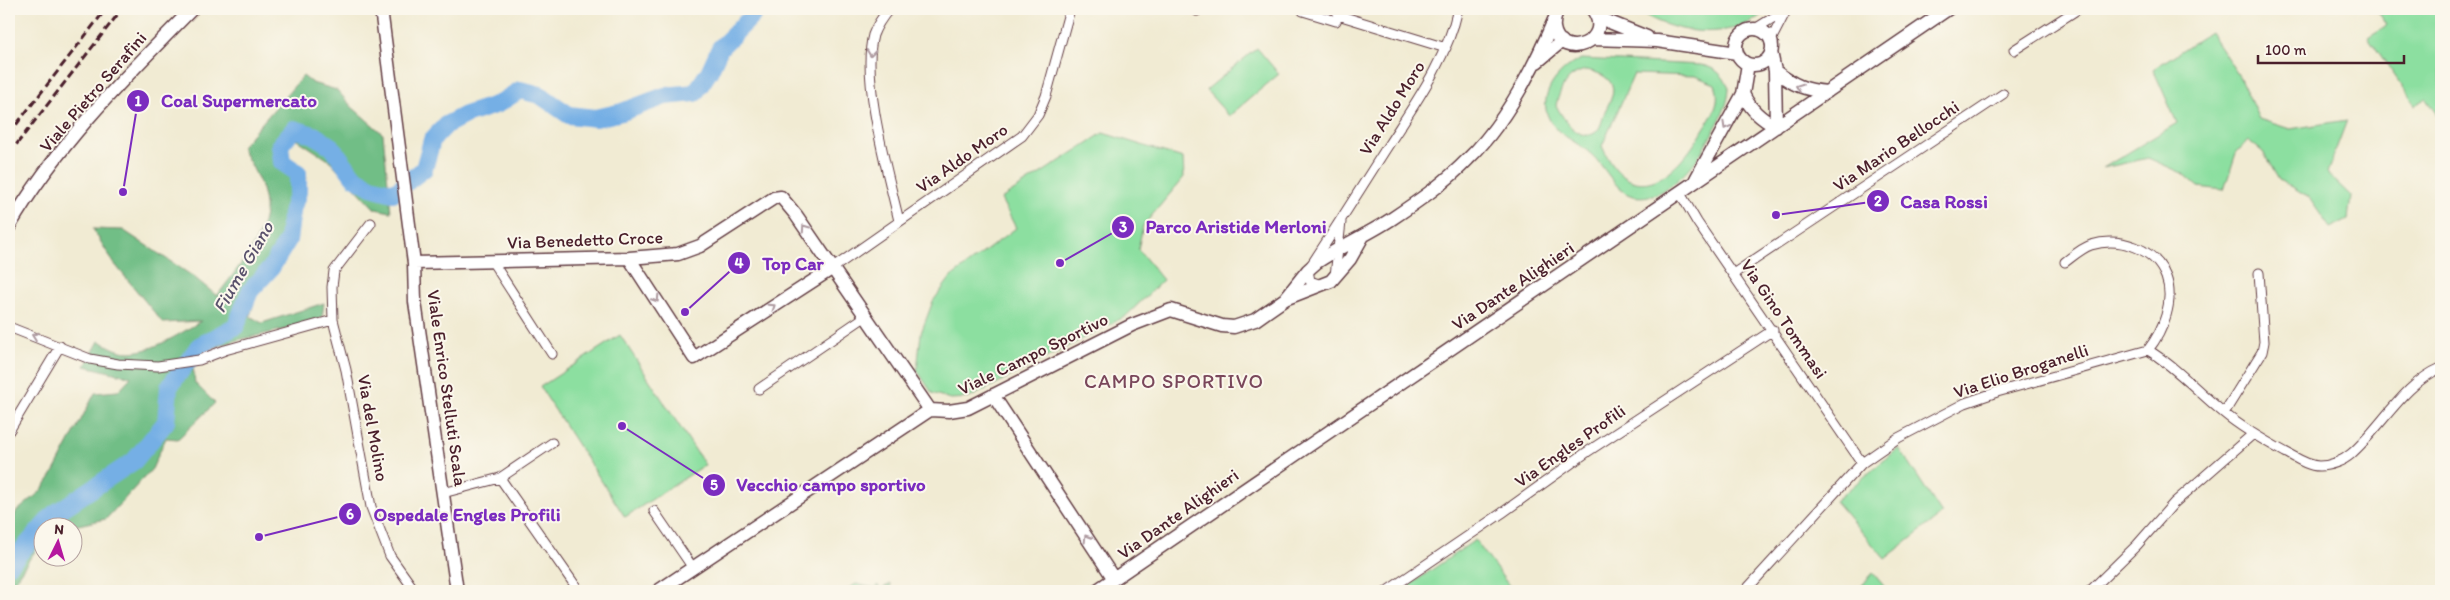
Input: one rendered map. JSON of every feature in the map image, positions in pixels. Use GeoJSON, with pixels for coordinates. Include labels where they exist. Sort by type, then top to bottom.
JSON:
{"type":"FeatureCollection","features":[{"type":"Feature","properties":{"kind":"street","name":"Viale Pietro Serafini"},"geometry":{"type":"LineString","coordinates":[[9,227],[62,150],[105,98],[192,9]]}},
{"type":"Feature","properties":{"kind":"street","name":"Viale Enrico Stelluti Scala"},"geometry":{"type":"LineString","coordinates":[[381,9],[414,263],[415,302],[457,591]]}},
{"type":"Feature","properties":{"kind":"street"},"geometry":{"type":"LineString","coordinates":[[889,9],[873,34],[870,66],[878,128],[899,222]]}},
{"type":"Feature","properties":{"kind":"street","name":"Via Aldo Moro"},"geometry":{"type":"LineString","coordinates":[[833,268],[1022,136],[1038,114],[1046,96],[1070,9]]}},
{"type":"Feature","properties":{"kind":"street"},"geometry":{"type":"LineString","coordinates":[[1303,9],[1302,11],[1336,21],[1339,12],[1446,48]]}},
{"type":"Feature","properties":{"kind":"street","name":"Via Aldo Moro"},"geometry":{"type":"LineString","coordinates":[[1308,270],[1417,100],[1446,48],[1453,32],[1458,9]]}},
{"type":"Feature","properties":{"kind":"street"},"geometry":{"type":"LineString","coordinates":[[1703,48],[1738,38],[1745,31],[1755,29],[1787,9]]}},
{"type":"Feature","properties":{"kind":"street"},"geometry":{"type":"LineString","coordinates":[[1738,38],[1737,53],[1743,62],[1760,64],[1769,58],[1771,46],[1787,9]]}},
{"type":"Feature","properties":{"kind":"street","name":"Via Dante Alighieri"},"geometry":{"type":"LineString","coordinates":[[1096,591],[1948,9]]}},
{"type":"Feature","properties":{"kind":"street"},"geometry":{"type":"LineString","coordinates":[[2014,50],[2078,9]]}},
{"type":"Feature","properties":{"kind":"street"},"geometry":{"type":"LineString","coordinates":[[1557,12],[1555,33],[1562,41],[1579,46],[1592,39],[1657,41],[1737,53]]}},
{"type":"Feature","properties":{"kind":"street","name":"Viale Campo Sportivo"},"geometry":{"type":"LineString","coordinates":[[930,410],[949,411],[968,408],[1132,325],[1172,310],[1214,325],[1234,327],[1256,320],[1285,299],[1308,270],[1443,183],[1470,158],[1496,124],[1535,63],[1557,12]]}},
{"type":"Feature","properties":{"kind":"street"},"geometry":{"type":"LineString","coordinates":[[1592,39],[1598,27],[1594,13]]}},
{"type":"Feature","properties":{"kind":"street"},"geometry":{"type":"LineString","coordinates":[[1594,13],[1657,41]]}},
{"type":"Feature","properties":{"kind":"street"},"geometry":{"type":"LineString","coordinates":[[1743,94],[1749,106],[1760,118],[1776,126],[1775,71],[1771,46],[1764,32],[1755,29]]}},
{"type":"Feature","properties":{"kind":"street","name":"Viale Campo Sportivo"},"geometry":{"type":"LineString","coordinates":[[1535,63],[1562,41]]}},
{"type":"Feature","properties":{"kind":"street"},"geometry":{"type":"LineString","coordinates":[[1694,184],[1743,94],[1748,64]]}},
{"type":"Feature","properties":{"kind":"street"},"geometry":{"type":"LineString","coordinates":[[1775,71],[1791,84],[1806,90],[1827,92]]}},
{"type":"Feature","properties":{"kind":"street","name":"Via Mario Bellocchi"},"geometry":{"type":"LineString","coordinates":[[1733,274],[2003,94]]}},
{"type":"Feature","properties":{"kind":"street","name":"Via Gino Tommasi"},"geometry":{"type":"LineString","coordinates":[[1680,193],[1862,463]]}},
{"type":"Feature","properties":{"kind":"street","name":"Via Benedetto Croce"},"geometry":{"type":"LineString","coordinates":[[414,263],[630,258],[678,254],[700,246],[777,197],[784,200],[833,268],[930,410]]}},
{"type":"Feature","properties":{"kind":"street","name":"Via Aldo Moro"},"geometry":{"type":"LineString","coordinates":[[1338,250],[1341,219]]}},
{"type":"Feature","properties":{"kind":"street","name":"Via del Molino"},"geometry":{"type":"LineString","coordinates":[[371,223],[334,272],[332,287],[333,320],[346,370],[371,507],[390,556],[414,591]]}},
{"type":"Feature","properties":{"kind":"street","name":"Viale Campo Sportivo"},"geometry":{"type":"LineString","coordinates":[[1285,299],[1331,281],[1350,259],[1363,236]]}},
{"type":"Feature","properties":{"kind":"street"},"geometry":{"type":"LineString","coordinates":[[2065,262],[2089,246],[2104,242],[2122,242],[2143,250],[2156,262],[2166,277],[2169,295],[2165,319],[2156,340],[2148,350],[2163,359],[2224,413],[2253,434],[2304,462],[2319,466],[2334,463],[2350,455],[2416,384],[2429,373],[2441,368]]}},
{"type":"Feature","properties":{"kind":"street"},"geometry":{"type":"LineString","coordinates":[[1335,276],[1338,250]]}},
{"type":"Feature","properties":{"kind":"street"},"geometry":{"type":"LineString","coordinates":[[630,258],[694,358],[833,268]]}},
{"type":"Feature","properties":{"kind":"street"},"geometry":{"type":"LineString","coordinates":[[492,261],[552,354]]}},
{"type":"Feature","properties":{"kind":"street"},"geometry":{"type":"LineString","coordinates":[[1308,270],[1310,281],[1323,285]]}},
{"type":"Feature","properties":{"kind":"street"},"geometry":{"type":"LineString","coordinates":[[2224,413],[2262,352],[2264,342],[2259,274]]}},
{"type":"Feature","properties":{"kind":"street"},"geometry":{"type":"LineString","coordinates":[[759,388],[866,316]]}},
{"type":"Feature","properties":{"kind":"street"},"geometry":{"type":"LineString","coordinates":[[9,327],[90,359],[118,364],[158,366],[199,360],[225,350],[333,320]]}},
{"type":"Feature","properties":{"kind":"street","name":"Via Engles Profili"},"geometry":{"type":"LineString","coordinates":[[1387,591],[1502,513],[1587,452],[1773,330]]}},
{"type":"Feature","properties":{"kind":"street"},"geometry":{"type":"LineString","coordinates":[[9,431],[60,346]]}},
{"type":"Feature","properties":{"kind":"street","name":"Via Elio Broganelli"},"geometry":{"type":"LineString","coordinates":[[1745,591],[1862,463],[1898,438],[1965,403],[1997,392],[2148,350]]}},
{"type":"Feature","properties":{"kind":"street"},"geometry":{"type":"LineString","coordinates":[[993,395],[1114,579]]}},
{"type":"Feature","properties":{"kind":"street"},"geometry":{"type":"LineString","coordinates":[[658,591],[930,410]]}},
{"type":"Feature","properties":{"kind":"street"},"geometry":{"type":"LineString","coordinates":[[2090,591],[2137,545],[2174,502],[2253,434]]}},
{"type":"Feature","properties":{"kind":"street"},"geometry":{"type":"LineString","coordinates":[[443,492],[500,478],[552,444]]}},
{"type":"Feature","properties":{"kind":"street"},"geometry":{"type":"LineString","coordinates":[[500,478],[579,591]]}},
{"type":"Feature","properties":{"kind":"street"},"geometry":{"type":"LineString","coordinates":[[654,512],[693,568]]}},
{"type":"Feature","properties":{"kind":"green space"},"geometry":{"type":"Polygon","coordinates":[[[1636,9],[1769,9],[1755,20],[1739,27],[1703,32],[1667,25],[1636,9]]]}},
{"type":"Feature","properties":{"kind":"green space"},"geometry":{"type":"Polygon","coordinates":[[[2376,9],[2441,9],[2441,119],[2426,98],[2415,105],[2368,37],[2387,25],[2376,9]]]}},
{"type":"Feature","properties":{"kind":"green space"},"geometry":{"type":"Polygon","coordinates":[[[2210,32],[2239,76],[2259,119],[2290,129],[2347,120],[2327,173],[2351,196],[2348,219],[2330,228],[2309,198],[2279,180],[2263,152],[2248,140],[2236,153],[2224,190],[2198,187],[2182,173],[2148,158],[2103,168],[2177,123],[2153,69],[2210,32]]]}},
{"type":"Feature","properties":{"kind":"green space"},"geometry":{"type":"Polygon","coordinates":[[[1257,48],[1279,74],[1229,116],[1206,90],[1257,48]]]}},
{"type":"Feature","properties":{"kind":"green space"},"geometry":{"type":"Polygon","coordinates":[[[1581,59],[1706,66],[1718,72],[1724,78],[1729,87],[1727,103],[1717,125],[1692,166],[1671,185],[1660,192],[1648,196],[1636,196],[1624,192],[1596,159],[1557,130],[1547,115],[1546,105],[1550,86],[1572,64],[1581,59]],[[1586,70],[1569,78],[1560,92],[1556,105],[1572,128],[1584,135],[1590,135],[1596,132],[1602,122],[1613,88],[1604,76],[1586,70]],[[1634,74],[1602,146],[1614,167],[1627,179],[1641,183],[1654,180],[1668,173],[1681,161],[1711,117],[1716,106],[1717,95],[1715,84],[1695,76],[1634,74]]]}},
{"type":"Feature","properties":{"kind":"green space"},"geometry":{"type":"Polygon","coordinates":[[[303,76],[312,83],[337,90],[352,107],[383,134],[391,212],[375,209],[330,161],[298,140],[275,139],[307,178],[279,244],[263,272],[250,316],[262,323],[324,303],[322,318],[300,326],[238,340],[204,351],[193,366],[195,383],[215,403],[178,439],[166,438],[152,469],[106,519],[82,524],[82,518],[32,518],[32,555],[13,583],[13,591],[9,591],[9,531],[16,512],[40,492],[52,475],[95,393],[118,391],[131,377],[85,366],[99,341],[121,351],[141,351],[163,343],[201,321],[163,323],[113,262],[93,229],[123,230],[194,277],[217,296],[256,240],[264,216],[265,204],[262,189],[241,147],[303,76]]]}},
{"type":"Feature","properties":{"kind":"green space"},"geometry":{"type":"Polygon","coordinates":[[[1103,133],[1183,158],[1184,177],[1143,226],[1138,249],[1163,280],[1126,316],[969,398],[950,399],[932,393],[917,370],[921,333],[933,301],[951,277],[1016,228],[1001,199],[1103,133]]]}},
{"type":"Feature","properties":{"kind":"green space"},"geometry":{"type":"Polygon","coordinates":[[[620,335],[705,465],[625,517],[540,387],[620,335]]]}},
{"type":"Feature","properties":{"kind":"green space"},"geometry":{"type":"Polygon","coordinates":[[[1899,448],[1942,514],[1885,559],[1835,501],[1899,448]]]}},
{"type":"Feature","properties":{"kind":"green space"},"geometry":{"type":"Polygon","coordinates":[[[1475,540],[1513,591],[1401,591],[1475,540]]]}},
{"type":"Feature","properties":{"kind":"green space"},"geometry":{"type":"Polygon","coordinates":[[[1873,573],[1888,591],[1857,591],[1873,573]]]}},
{"type":"Feature","properties":{"kind":"green space"},"geometry":{"type":"Polygon","coordinates":[[[856,584],[876,588],[878,585],[880,589],[891,584],[890,591],[844,591],[856,584]]]}},
{"type":"Feature","properties":{"kind":"waterway","name":"Fiume Giano"},"geometry":{"type":"LineString","coordinates":[[9,565],[54,514],[134,461],[166,422],[169,387],[199,346],[236,326],[250,291],[271,268],[288,240],[292,210],[298,192],[298,173],[282,162],[280,145],[294,129],[314,135],[332,147],[354,177],[371,187],[393,193],[424,169],[432,140],[446,125],[465,115],[498,104],[520,90],[540,95],[569,115],[596,118],[622,112],[665,96],[695,93],[709,72],[720,48],[752,16],[753,9]]}},
{"type":"Feature","properties":{"kind":"railway"},"geometry":{"type":"LineString","coordinates":[[9,134],[106,9]]}},
{"type":"Feature","properties":{"kind":"railway"},"geometry":{"type":"LineString","coordinates":[[9,154],[122,9]]}},
{"type":"Feature","properties":{"kind":"place","name":"Coal Supermercato"},"geometry":{"type":"Point","coordinates":[123,192]}},
{"type":"Feature","properties":{"kind":"place","name":"Casa Rossi"},"geometry":{"type":"Point","coordinates":[1776,215]}},
{"type":"Feature","properties":{"kind":"place","name":"Parco Aristide Merloni"},"geometry":{"type":"Point","coordinates":[1060,263]}},
{"type":"Feature","properties":{"kind":"place","name":"Top Car"},"geometry":{"type":"Point","coordinates":[685,312]}},
{"type":"Feature","properties":{"kind":"place","name":"Vecchio campo sportivo"},"geometry":{"type":"Point","coordinates":[622,426]}},
{"type":"Feature","properties":{"kind":"place","name":"Ospedale Engles Profili"},"geometry":{"type":"Point","coordinates":[259,537]}},
{"type":"Feature","properties":{"kind":"district","name":"CAMPO SPORTIVO"},"geometry":{"type":"Point","coordinates":[1174,381]}}]}
